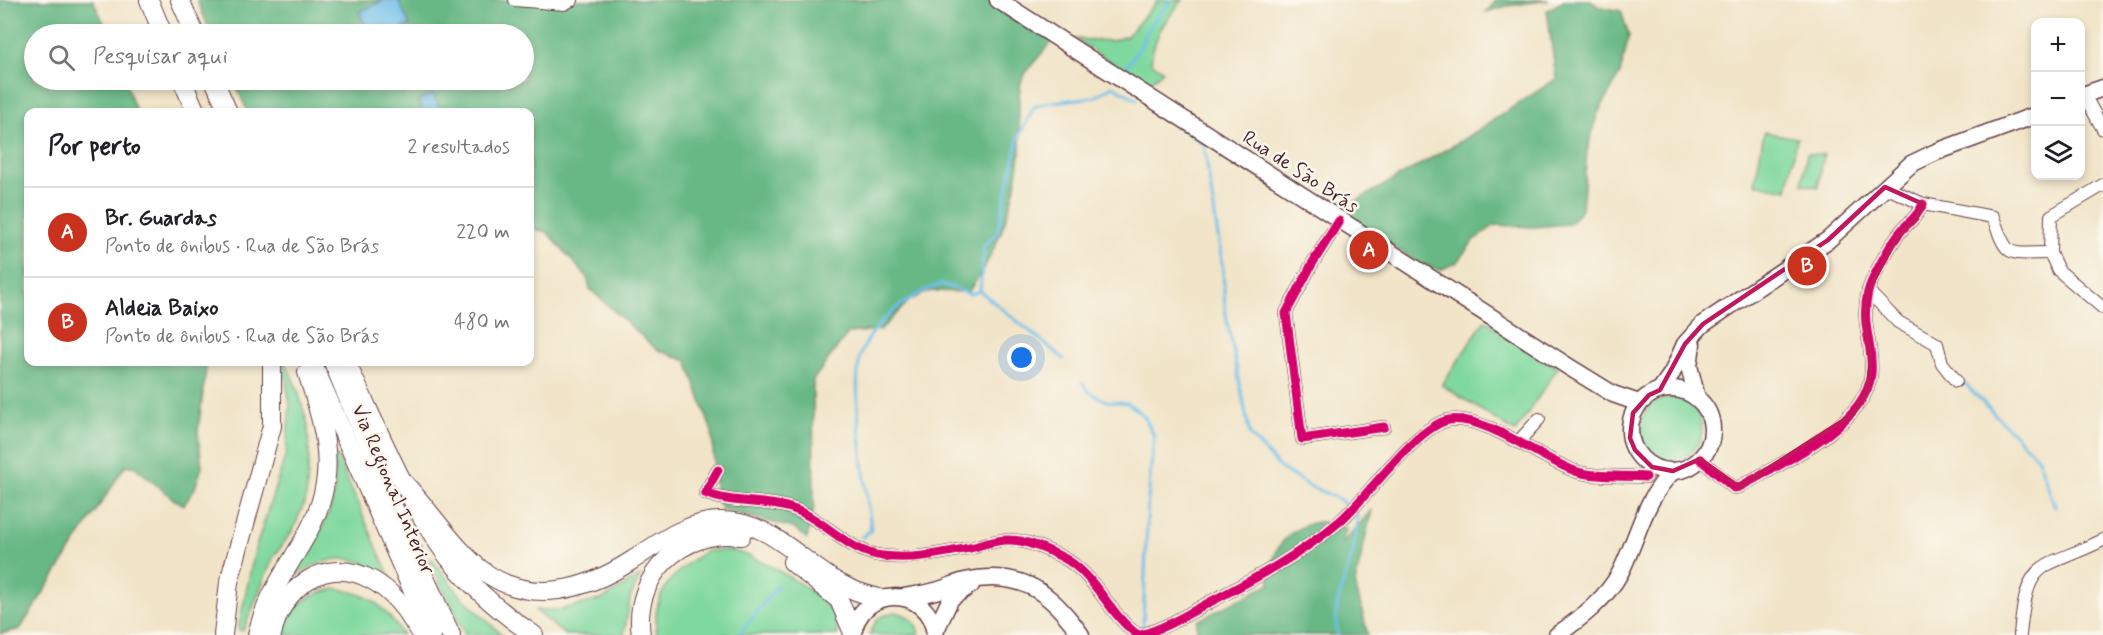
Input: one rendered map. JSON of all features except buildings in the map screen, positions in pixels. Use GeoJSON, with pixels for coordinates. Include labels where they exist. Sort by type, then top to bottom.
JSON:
{"type":"FeatureCollection","features":[{"type":"Feature","properties":{"kind":"highway"},"geometry":{"type":"LineString","coordinates":[[149,0],[159,24]]}},
{"type":"Feature","properties":{"kind":"highway"},"geometry":{"type":"LineString","coordinates":[[180,0],[191,24]]}},
{"type":"Feature","properties":{"kind":"highway"},"geometry":{"type":"LineString","coordinates":[[186,90],[194,108]]}},
{"type":"Feature","properties":{"kind":"highway"},"geometry":{"type":"LineString","coordinates":[[218,90],[226,108]]}},
{"type":"Feature","properties":{"kind":"highway"},"geometry":{"type":"LineString","coordinates":[[223,635],[229,582],[273,426],[272,366]]}},
{"type":"Feature","properties":{"kind":"highway"},"geometry":{"type":"LineString","coordinates":[[257,635],[268,601],[311,528],[327,475],[327,447],[305,366]]}},
{"type":"Feature","properties":{"kind":"highway","name":"Via Regional Interior"},"geometry":{"type":"LineString","coordinates":[[314,366],[432,635]]}},
{"type":"Feature","properties":{"kind":"highway"},"geometry":{"type":"LineString","coordinates":[[335,366],[400,523],[452,635]]}},
{"type":"Feature","properties":{"kind":"highway","name":"Via Regional Interior"},"geometry":{"type":"LineString","coordinates":[[348,366],[404,483],[439,544],[480,591],[534,635]]}},
{"type":"Feature","properties":{"kind":"highway"},"geometry":{"type":"LineString","coordinates":[[404,483],[469,558],[483,571],[503,582],[541,591],[564,590],[589,584],[609,575],[663,540],[688,528],[718,521],[746,525],[780,538],[839,583],[879,598]]}},
{"type":"Feature","properties":{"kind":"highway"},"geometry":{"type":"LineString","coordinates":[[641,635],[639,617],[643,596],[653,574],[667,557],[686,543],[722,533],[748,536],[777,550],[839,600],[853,634]]}},
{"type":"Feature","properties":{"kind":"highway"},"geometry":{"type":"LineString","coordinates":[[272,635],[281,607],[290,593],[303,582],[318,575],[340,572],[356,573],[386,589],[412,618],[421,635]]}},
{"type":"Feature","properties":{"kind":"main road","name":"Rua de São Brás"},"geometry":{"type":"LineString","coordinates":[[998,0],[1339,221],[1613,394],[1639,403]]}},
{"type":"Feature","properties":{"kind":"main road"},"geometry":{"type":"LineString","coordinates":[[2085,94],[2103,88]]}},
{"type":"Feature","properties":{"kind":"main road"},"geometry":{"type":"LineString","coordinates":[[1630,424],[1639,403],[1660,390],[1672,374],[1685,344],[1703,324],[1828,240],[1911,164],[1936,152],[2031,117]]}},
{"type":"Feature","properties":{"kind":"main road"},"geometry":{"type":"LineString","coordinates":[[1648,504],[1645,469],[1652,467],[1673,471],[1684,469],[1700,459],[1709,445],[1712,432],[1711,420],[1697,398],[1689,366],[1692,337]]}},
{"type":"Feature","properties":{"kind":"main road"},"geometry":{"type":"LineString","coordinates":[[1660,390],[1680,390],[1697,398]]}},
{"type":"Feature","properties":{"kind":"main road","name":"Rua de São Brás"},"geometry":{"type":"LineString","coordinates":[[1613,394],[1630,424],[1630,438],[1645,469]]}},
{"type":"Feature","properties":{"kind":"main road"},"geometry":{"type":"LineString","coordinates":[[1557,635],[1600,599],[1618,576],[1648,504],[1658,485],[1673,471]]}},
{"type":"Feature","properties":{"kind":"main road"},"geometry":{"type":"LineString","coordinates":[[853,634],[857,618],[866,606],[879,598],[903,597],[936,591],[963,581],[983,578],[1022,582],[1045,594],[1066,613],[1081,635]]}},
{"type":"Feature","properties":{"kind":"main road"},"geometry":{"type":"LineString","coordinates":[[935,634],[951,598],[983,578]]}},
{"type":"Feature","properties":{"kind":"main road"},"geometry":{"type":"LineString","coordinates":[[903,597],[925,609],[935,634]]}},
{"type":"Feature","properties":{"kind":"street"},"geometry":{"type":"LineString","coordinates":[[515,0],[564,4],[572,0]]}},
{"type":"Feature","properties":{"kind":"street"},"geometry":{"type":"LineString","coordinates":[[2085,100],[2103,129]]}},
{"type":"Feature","properties":{"kind":"street"},"geometry":{"type":"LineString","coordinates":[[2103,185],[2051,216],[2050,253],[2058,270],[2103,308]]}},
{"type":"Feature","properties":{"kind":"street"},"geometry":{"type":"LineString","coordinates":[[1886,187],[1923,204],[1993,217],[2004,248],[2010,253],[2050,253]]}},
{"type":"Feature","properties":{"kind":"street"},"geometry":{"type":"LineString","coordinates":[[1700,459],[1734,488],[1739,488],[1797,454],[1852,415],[1867,392],[1871,376],[1864,318],[1868,291],[1898,235],[1916,219],[1923,204]]}},
{"type":"Feature","properties":{"kind":"street"},"geometry":{"type":"LineString","coordinates":[[1339,221],[1312,264],[1286,313],[1302,439],[1384,427]]}},
{"type":"Feature","properties":{"kind":"street"},"geometry":{"type":"LineString","coordinates":[[1868,291],[1898,322],[1937,344],[1941,363],[1956,381]]}},
{"type":"Feature","properties":{"kind":"street"},"geometry":{"type":"LineString","coordinates":[[1519,441],[1539,419]]}},
{"type":"Feature","properties":{"kind":"street"},"geometry":{"type":"LineString","coordinates":[[718,470],[705,493],[719,498],[754,501],[794,510],[859,549],[880,556],[912,558],[1010,540],[1063,557],[1092,580],[1128,628],[1139,635],[1190,613],[1306,550],[1358,505],[1421,435],[1434,425],[1449,420],[1464,420],[1519,441],[1580,473],[1645,469]]}},
{"type":"Feature","properties":{"kind":"street"},"geometry":{"type":"LineString","coordinates":[[2020,635],[2022,611],[2030,579],[2048,562],[2103,540]]}},
{"type":"Feature","properties":{"kind":"highlighted area"},"geometry":{"type":"Polygon","coordinates":[[[1885,187],[1923,204],[1916,219],[1898,235],[1868,291],[1864,318],[1871,361],[1867,392],[1852,415],[1739,487],[1700,459],[1673,471],[1652,467],[1635,450],[1630,438],[1633,413],[1649,395],[1660,390],[1685,344],[1703,324],[1828,240],[1885,187]]]}},
{"type":"Feature","properties":{"kind":"green space"},"geometry":{"type":"Polygon","coordinates":[[[0,0],[93,0],[104,24],[24,24],[24,90],[128,90],[135,108],[24,108],[24,366],[206,366],[198,431],[202,467],[195,488],[184,505],[173,499],[134,466],[125,466],[20,629],[0,634],[0,0]]]}},
{"type":"Feature","properties":{"kind":"green space"},"geometry":{"type":"Polygon","coordinates":[[[197,0],[991,0],[1053,40],[1032,64],[1022,80],[1019,105],[1020,154],[1014,189],[996,245],[978,278],[968,292],[930,291],[910,300],[880,330],[848,333],[813,380],[814,507],[807,539],[796,529],[722,509],[716,497],[712,432],[687,361],[656,349],[590,289],[587,277],[547,232],[534,229],[534,108],[246,108],[238,90],[534,90],[534,24],[207,24],[197,0]]]}},
{"type":"Feature","properties":{"kind":"green space"},"geometry":{"type":"Polygon","coordinates":[[[1158,0],[1183,0],[1166,21],[1155,43],[1151,62],[1163,71],[1146,85],[1075,39],[1111,41],[1127,36],[1158,0]]]}},
{"type":"Feature","properties":{"kind":"green space"},"geometry":{"type":"Polygon","coordinates":[[[1497,0],[1549,0],[1507,6],[1486,12],[1497,0]]]}},
{"type":"Feature","properties":{"kind":"green space"},"geometry":{"type":"Polygon","coordinates":[[[1566,0],[1591,0],[1597,6],[1621,11],[1629,36],[1620,74],[1597,115],[1587,152],[1582,209],[1569,224],[1534,227],[1495,225],[1474,240],[1456,263],[1440,270],[1420,264],[1339,211],[1466,138],[1556,79],[1547,10],[1566,0]]]}},
{"type":"Feature","properties":{"kind":"green space"},"geometry":{"type":"Polygon","coordinates":[[[1764,132],[1797,138],[1787,190],[1755,184],[1764,132]]]}},
{"type":"Feature","properties":{"kind":"green space"},"geometry":{"type":"Polygon","coordinates":[[[1807,153],[1824,155],[1818,187],[1802,184],[1807,153]]]}},
{"type":"Feature","properties":{"kind":"green space"},"geometry":{"type":"Polygon","coordinates":[[[1485,320],[1558,368],[1515,432],[1442,385],[1485,320]]]}},
{"type":"Feature","properties":{"kind":"green space"},"geometry":{"type":"Polygon","coordinates":[[[283,366],[287,366],[298,391],[308,426],[309,458],[306,499],[293,530],[273,558],[243,631],[238,629],[255,550],[286,454],[290,405],[283,366]]]}},
{"type":"Feature","properties":{"kind":"green space"},"geometry":{"type":"Polygon","coordinates":[[[1671,398],[1683,400],[1693,407],[1700,417],[1702,429],[1700,441],[1693,451],[1683,458],[1671,460],[1659,458],[1649,451],[1642,441],[1640,429],[1642,417],[1649,407],[1659,400],[1671,398]]]}},
{"type":"Feature","properties":{"kind":"green space"},"geometry":{"type":"Polygon","coordinates":[[[337,456],[391,580],[388,581],[365,564],[341,559],[317,564],[291,577],[326,520],[335,490],[333,457],[337,456]]]}},
{"type":"Feature","properties":{"kind":"green space"},"geometry":{"type":"Polygon","coordinates":[[[1372,509],[1355,583],[1368,635],[1197,635],[1197,621],[1270,584],[1272,562],[1276,552],[1288,536],[1296,530],[1306,525],[1325,522],[1346,528],[1343,543],[1372,509]]]}},
{"type":"Feature","properties":{"kind":"green space"},"geometry":{"type":"Polygon","coordinates":[[[727,550],[744,554],[790,577],[829,608],[834,616],[838,635],[657,635],[657,607],[666,586],[674,576],[705,551],[727,550]]]}},
{"type":"Feature","properties":{"kind":"green space"},"geometry":{"type":"Polygon","coordinates":[[[429,559],[432,559],[460,595],[502,635],[465,635],[429,559]]]}},
{"type":"Feature","properties":{"kind":"green space"},"geometry":{"type":"Polygon","coordinates":[[[640,576],[630,598],[624,635],[565,635],[535,610],[559,610],[603,599],[640,576]]]}},
{"type":"Feature","properties":{"kind":"green space"},"geometry":{"type":"Polygon","coordinates":[[[337,589],[369,598],[383,609],[403,635],[283,635],[285,626],[299,605],[316,594],[337,589]]]}},
{"type":"Feature","properties":{"kind":"green space"},"geometry":{"type":"Polygon","coordinates":[[[894,612],[904,614],[911,619],[919,635],[869,635],[878,618],[894,612]]]}},
{"type":"Feature","properties":{"kind":"water"},"geometry":{"type":"Polygon","coordinates":[[[384,0],[398,0],[410,24],[364,24],[359,12],[384,0]]]}},
{"type":"Feature","properties":{"kind":"water"},"geometry":{"type":"Polygon","coordinates":[[[433,94],[439,108],[422,108],[418,100],[433,94]]]}},
{"type":"Feature","properties":{"kind":"waterway"},"geometry":{"type":"LineString","coordinates":[[1126,67],[1140,47],[1150,26],[1171,0]]}},
{"type":"Feature","properties":{"kind":"waterway"},"geometry":{"type":"LineString","coordinates":[[1064,359],[980,291],[984,245],[997,234],[1019,136],[1034,107],[1045,103],[1095,97],[1113,86],[1138,100]]}},
{"type":"Feature","properties":{"kind":"waterway"},"geometry":{"type":"LineString","coordinates":[[1177,125],[1204,145],[1223,269],[1225,310],[1250,435],[1279,467],[1309,486],[1339,499],[1350,508]]}},
{"type":"Feature","properties":{"kind":"waterway"},"geometry":{"type":"LineString","coordinates":[[862,537],[871,530],[858,411],[858,366],[862,351],[868,339],[885,318],[917,295],[941,284],[971,294],[980,291]]}},
{"type":"Feature","properties":{"kind":"waterway"},"geometry":{"type":"LineString","coordinates":[[1960,379],[2038,458],[2055,507]]}},
{"type":"Feature","properties":{"kind":"waterway"},"geometry":{"type":"LineString","coordinates":[[1082,382],[1089,392],[1106,401],[1128,403],[1144,416],[1154,436],[1148,499],[1143,626]]}},
{"type":"Feature","properties":{"kind":"waterway"},"geometry":{"type":"LineString","coordinates":[[1338,635],[1337,606],[1352,555],[1357,520],[1355,512]]}},
{"type":"Feature","properties":{"kind":"waterway"},"geometry":{"type":"LineString","coordinates":[[739,635],[778,585]]}},
{"type":"Feature","properties":{"kind":"cycle path"},"geometry":{"type":"LineString","coordinates":[[1700,459],[1734,488],[1739,487],[1818,441],[1854,410],[1866,392],[1871,374],[1871,354],[1866,325],[1866,304],[1870,286],[1894,240],[1923,204]]}},
{"type":"Feature","properties":{"kind":"cycle path"},"geometry":{"type":"LineString","coordinates":[[1339,221],[1312,264],[1286,313],[1302,439],[1384,427]]}},
{"type":"Feature","properties":{"kind":"cycle path"},"geometry":{"type":"LineString","coordinates":[[1140,635],[1185,616],[1261,575],[1309,545],[1340,521],[1407,448],[1436,425],[1449,420],[1464,420],[1480,424],[1578,472],[1603,476],[1646,477]]}},
{"type":"Feature","properties":{"kind":"cycle path"},"geometry":{"type":"LineString","coordinates":[[718,470],[705,493],[729,500],[791,508],[813,518],[851,545],[872,554],[895,557],[918,556],[951,552],[1005,540],[1016,540],[1043,549],[1074,564],[1084,573],[1118,616],[1138,635]]}},
{"type":"Feature","properties":{"kind":"place","name":"Br. Guardas"},"geometry":{"type":"Point","coordinates":[1369,250]}},
{"type":"Feature","properties":{"kind":"place","name":"Aldeia Baixo"},"geometry":{"type":"Point","coordinates":[1807,266]}}]}
